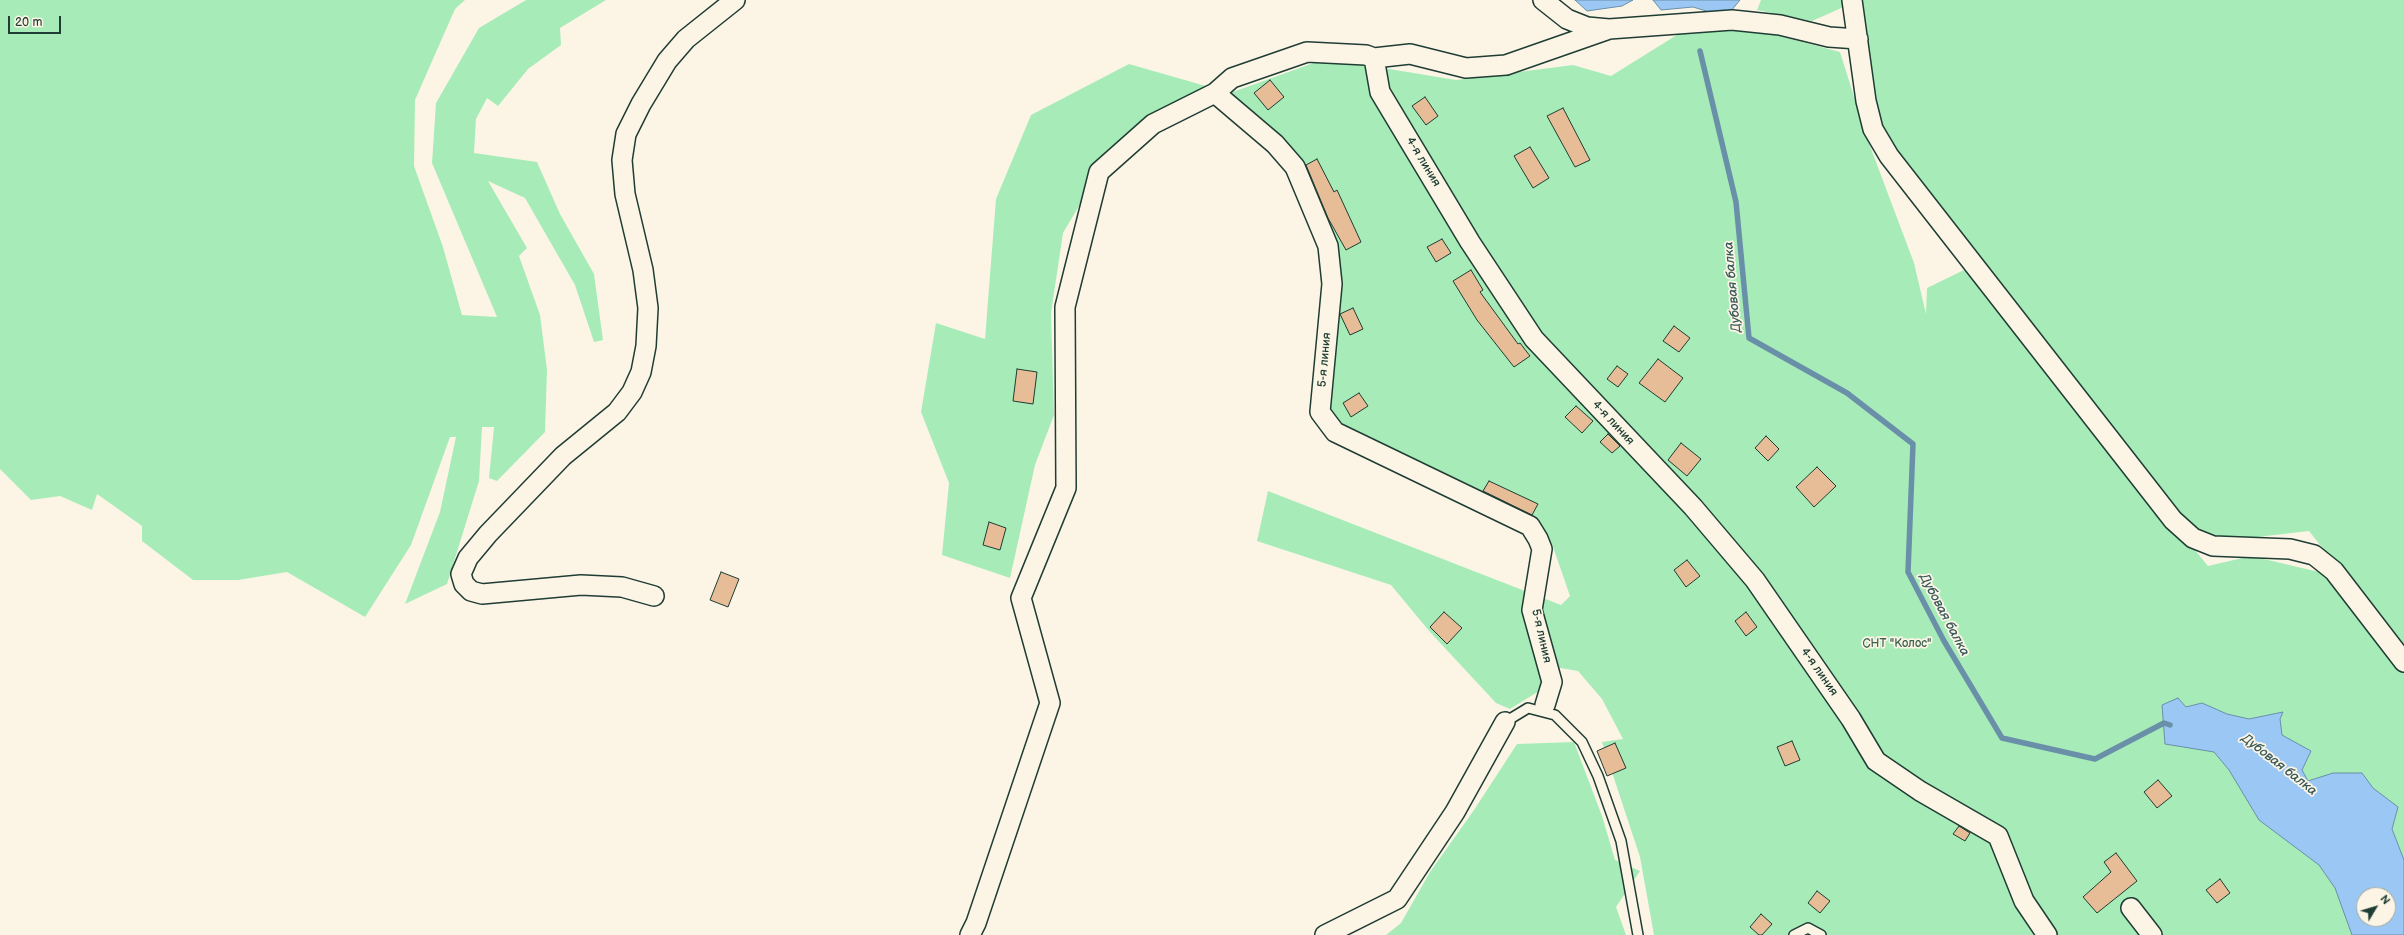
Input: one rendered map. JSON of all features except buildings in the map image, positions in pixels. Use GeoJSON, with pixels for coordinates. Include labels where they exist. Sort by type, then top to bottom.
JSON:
{"type":"FeatureCollection","features":[{"type":"Feature","properties":{"kind":"street"},"geometry":{"type":"LineString","coordinates":[[654,596],[622,587],[581,585],[482,594],[471,591],[464,584],[461,574],[468,558],[498,522],[563,456],[617,412],[632,392],[640,372],[646,346],[648,308],[643,270],[625,194],[622,160],[626,134],[641,104],[667,62],[686,39],[735,0]]}},
{"type":"Feature","properties":{"kind":"street"},"geometry":{"type":"LineString","coordinates":[[1543,0],[1566,19],[1587,27],[1609,29],[1732,20],[1780,25],[1829,37],[1858,39]]}},
{"type":"Feature","properties":{"kind":"street"},"geometry":{"type":"LineString","coordinates":[[1852,0],[1866,101],[1873,129],[1889,156],[2173,520],[2193,538],[2213,546],[2290,549],[2314,555],[2334,571],[2404,662]]}},
{"type":"Feature","properties":{"kind":"street"},"geometry":{"type":"LineString","coordinates":[[970,935],[976,923],[1050,703],[1022,598],[1066,488],[1065,307],[1099,172],[1153,124],[1215,93],[1232,78],[1307,52],[1366,55],[1374,58],[1410,54],[1466,68],[1506,65],[1609,29]]}},
{"type":"Feature","properties":{"kind":"street","name":"4-я линия"},"geometry":{"type":"LineString","coordinates":[[1374,58],[1380,92],[1470,242],[1534,338],[1693,507],[1755,580],[1851,719],[1876,761],[1920,791],[1998,836],[2024,901],[2047,935]]}},
{"type":"Feature","properties":{"kind":"street","name":"5-я линия"},"geometry":{"type":"LineString","coordinates":[[1215,93],[1275,144],[1295,167],[1328,246],[1332,284],[1320,412],[1335,432],[1530,526],[1538,539],[1542,549],[1532,610],[1552,682],[1545,705]]}},
{"type":"Feature","properties":{"kind":"street"},"geometry":{"type":"LineString","coordinates":[[1325,935],[1397,899],[1455,812],[1505,722]]}},
{"type":"Feature","properties":{"kind":"street"},"geometry":{"type":"LineString","coordinates":[[2131,908],[2152,935]]}},
{"type":"Feature","properties":{"kind":"lane"},"geometry":{"type":"LineString","coordinates":[[1505,722],[1528,708],[1549,713],[1555,715],[1582,742],[1598,776],[1621,841],[1638,935]]}},
{"type":"Feature","properties":{"kind":"lane"},"geometry":{"type":"LineString","coordinates":[[1794,935],[1808,928],[1821,935]]}},
{"type":"Feature","properties":{"kind":"green space"},"geometry":{"type":"Polygon","coordinates":[[[0,0],[465,0],[455,9],[415,100],[414,166],[443,247],[462,315],[497,317],[432,163],[436,103],[479,28],[526,0],[606,0],[560,28],[561,45],[528,69],[498,106],[487,98],[476,119],[474,153],[537,162],[560,214],[594,274],[603,340],[594,342],[575,285],[525,198],[488,181],[527,248],[519,256],[540,315],[547,370],[545,432],[497,481],[489,478],[494,427],[482,427],[479,481],[447,584],[405,604],[440,512],[456,437],[450,437],[411,545],[365,617],[287,572],[238,580],[193,580],[142,541],[142,526],[97,494],[92,510],[60,496],[31,500],[0,469],[0,0]]]}},
{"type":"Feature","properties":{"kind":"green space"},"geometry":{"type":"Polygon","coordinates":[[[1761,0],[1846,0],[1846,6],[1812,21],[1757,10],[1761,0]]]}},
{"type":"Feature","properties":{"kind":"green space"},"geometry":{"type":"Polygon","coordinates":[[[1862,0],[2404,0],[2404,651],[2309,531],[2232,540],[2186,531],[1877,131],[1862,0]]]}},
{"type":"Feature","properties":{"kind":"green space","name":"СНТ \"Колос\""},"geometry":{"type":"Polygon","coordinates":[[[1727,22],[1840,52],[1867,138],[1914,263],[1926,314],[1927,288],[1966,269],[2208,566],[2251,556],[2332,575],[2404,669],[2404,935],[1654,935],[1640,857],[1602,742],[1623,739],[1602,699],[1578,671],[1543,665],[1544,688],[1510,709],[1496,703],[1430,632],[1391,585],[1257,541],[1268,491],[1561,605],[1570,596],[1552,544],[1492,506],[1339,430],[1325,408],[1336,310],[1292,150],[1243,107],[1176,104],[1099,172],[1063,233],[1051,313],[1054,415],[1035,465],[1010,578],[942,555],[949,483],[921,412],[936,323],[985,339],[996,199],[1031,115],[1129,64],[1230,93],[1319,61],[1359,64],[1456,80],[1573,65],[1611,76],[1680,33],[1727,22]]]}},
{"type":"Feature","properties":{"kind":"green space"},"geometry":{"type":"Polygon","coordinates":[[[1574,742],[1602,816],[1615,860],[1640,871],[1616,907],[1626,935],[1386,935],[1401,923],[1430,872],[1474,810],[1517,744],[1574,742]]]}},
{"type":"Feature","properties":{"kind":"water"},"geometry":{"type":"Polygon","coordinates":[[[1575,0],[1633,0],[1622,6],[1587,11],[1575,0]]]}},
{"type":"Feature","properties":{"kind":"water"},"geometry":{"type":"Polygon","coordinates":[[[1653,0],[1740,0],[1726,17],[1693,7],[1661,10],[1653,0]]]}},
{"type":"Feature","properties":{"kind":"water"},"geometry":{"type":"Polygon","coordinates":[[[2178,698],[2186,707],[2202,703],[2227,714],[2249,719],[2283,712],[2280,719],[2282,735],[2311,751],[2302,770],[2308,781],[2333,773],[2362,773],[2373,788],[2398,807],[2392,829],[2404,860],[2404,935],[2352,935],[2335,888],[2319,865],[2259,820],[2229,770],[2214,752],[2165,744],[2162,705],[2178,698]]]}},
{"type":"Feature","properties":{"kind":"waterway","name":"Дубовая балка"},"geometry":{"type":"LineString","coordinates":[[1700,51],[1736,202],[1749,338],[1847,393],[1913,444],[1908,572],[1944,641],[2002,738],[2095,759],[2164,723],[2170,725]]}}]}
